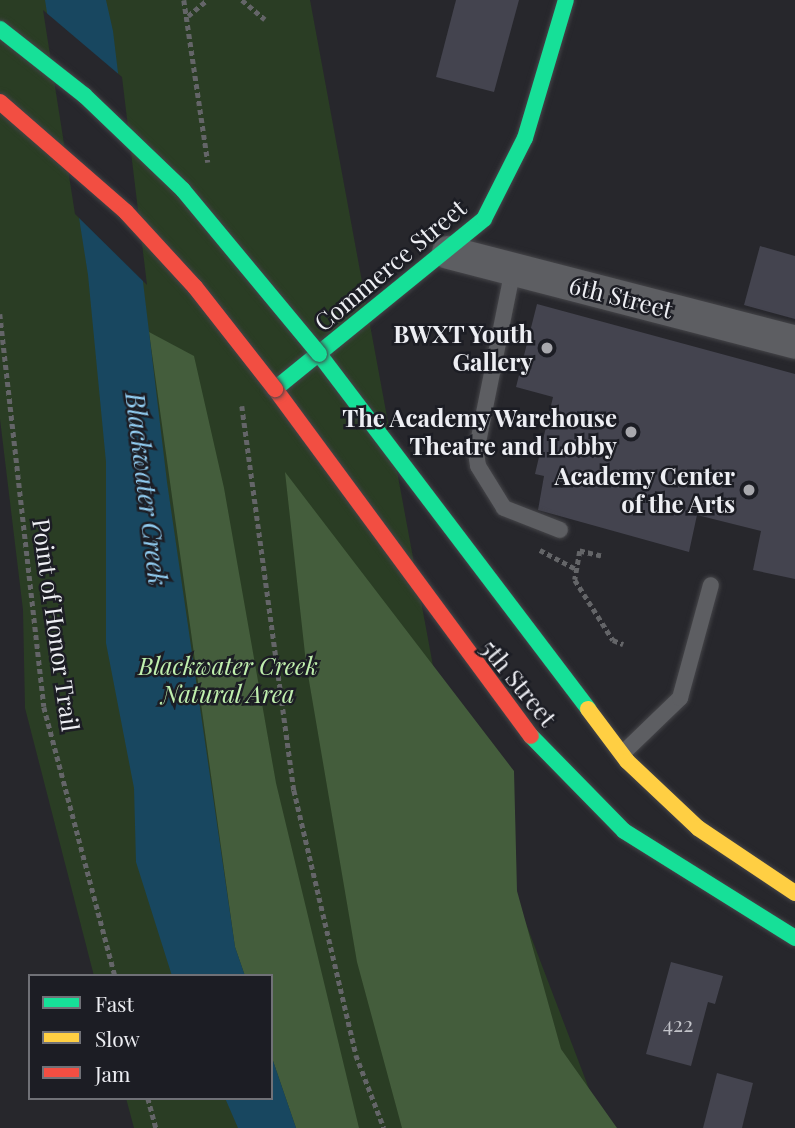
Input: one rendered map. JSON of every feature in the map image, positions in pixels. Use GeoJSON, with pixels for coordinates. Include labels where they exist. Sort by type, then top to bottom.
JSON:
{"type":"FeatureCollection","features":[{"type":"Feature","properties":{"kind":"main road","name":"Commerce Street"},"geometry":{"type":"LineString","coordinates":[[275,389],[399,292],[484,219],[515,166],[551,64],[566,0]]}},
{"type":"Feature","properties":{"kind":"main road","name":"5th Street"},"geometry":{"type":"LineString","coordinates":[[0,29],[84,95],[174,181],[242,257],[319,354],[622,754],[698,828],[795,893]]}},
{"type":"Feature","properties":{"kind":"main road","name":"5th Street"},"geometry":{"type":"LineString","coordinates":[[0,102],[126,212],[167,255],[275,389],[379,537],[523,726],[584,792],[625,831],[681,870],[795,938]]}},
{"type":"Feature","properties":{"kind":"street","name":"6th Street"},"geometry":{"type":"LineString","coordinates":[[448,252],[795,342]]}},
{"type":"Feature","properties":{"kind":"lane"},"geometry":{"type":"LineString","coordinates":[[513,269],[476,453],[478,466],[504,508],[560,530]]}},
{"type":"Feature","properties":{"kind":"lane"},"geometry":{"type":"LineString","coordinates":[[622,754],[680,698],[711,585]]}},
{"type":"Feature","properties":{"kind":"path"},"geometry":{"type":"LineString","coordinates":[[184,0],[208,164]]}},
{"type":"Feature","properties":{"kind":"path"},"geometry":{"type":"LineString","coordinates":[[187,17],[207,0]]}},
{"type":"Feature","properties":{"kind":"path"},"geometry":{"type":"LineString","coordinates":[[242,0],[265,19]]}},
{"type":"Feature","properties":{"kind":"path","name":"Point of Honor Trail"},"geometry":{"type":"LineString","coordinates":[[0,314],[44,707],[114,974]]}},
{"type":"Feature","properties":{"kind":"path"},"geometry":{"type":"LineString","coordinates":[[240,396],[294,790],[356,1055],[384,1128]]}},
{"type":"Feature","properties":{"kind":"path"},"geometry":{"type":"LineString","coordinates":[[601,556],[580,551],[575,580],[613,640],[623,644]]}},
{"type":"Feature","properties":{"kind":"path"},"geometry":{"type":"LineString","coordinates":[[149,1100],[156,1128]]}},
{"type":"Feature","properties":{"kind":"green space","name":"Blackwater Creek Natural Area"},"geometry":{"type":"Polygon","coordinates":[[[0,0],[310,0],[438,693],[604,1128],[134,1128],[127,1100],[273,1100],[273,974],[93,974],[25,708],[23,610],[0,419],[0,0]]]}},
{"type":"Feature","properties":{"kind":"green space"},"geometry":{"type":"Polygon","coordinates":[[[149,332],[194,356],[224,488],[276,783],[359,1128],[296,1128],[273,1061],[273,974],[244,974],[235,947],[149,332]]]}},
{"type":"Feature","properties":{"kind":"green space"},"geometry":{"type":"Polygon","coordinates":[[[285,472],[514,771],[517,891],[561,1049],[617,1128],[402,1128],[357,962],[306,663],[285,472]]]}},
{"type":"Feature","properties":{"kind":"water","name":"Blackwater Creek"},"geometry":{"type":"Polygon","coordinates":[[[45,0],[106,0],[113,31],[167,482],[235,947],[244,974],[171,974],[136,862],[134,788],[106,643],[106,462],[88,275],[45,0]]]}},
{"type":"Feature","properties":{"kind":"water"},"geometry":{"type":"Polygon","coordinates":[[[273,1061],[296,1128],[238,1128],[226,1100],[273,1100],[273,1061]]]}},
{"type":"Feature","properties":{"kind":"pier"},"geometry":{"type":"Polygon","coordinates":[[[43,10],[122,77],[147,285],[75,214],[43,10]]]}},
{"type":"Feature","properties":{"kind":"building"},"geometry":{"type":"Polygon","coordinates":[[[456,0],[519,0],[494,92],[436,77],[456,0]]]}},
{"type":"Feature","properties":{"kind":"building"},"geometry":{"type":"Polygon","coordinates":[[[760,246],[795,256],[795,319],[744,305],[760,246]]]}},
{"type":"Feature","properties":{"kind":"building","name":"The Academy Warehouse Theatre and Lobby"},"geometry":{"type":"Polygon","coordinates":[[[537,304],[795,374],[795,579],[753,570],[761,531],[697,515],[689,552],[538,510],[544,476],[535,474],[553,397],[516,387],[537,304]]]}},
{"type":"Feature","properties":{"kind":"building"},"geometry":{"type":"Polygon","coordinates":[[[671,962],[723,976],[715,1004],[708,1002],[691,1066],[646,1054],[671,962]]]}},
{"type":"Feature","properties":{"kind":"building"},"geometry":{"type":"Polygon","coordinates":[[[717,1073],[753,1083],[742,1128],[703,1128],[717,1073]]]}},
{"type":"Feature","properties":{"kind":"traffic: fast"},"geometry":{"type":"LineString","coordinates":[[275,389],[484,219],[525,138],[566,0]]}},
{"type":"Feature","properties":{"kind":"traffic: fast"},"geometry":{"type":"LineString","coordinates":[[0,29],[84,95],[183,190],[319,354]]}},
{"type":"Feature","properties":{"kind":"traffic: fast"},"geometry":{"type":"LineString","coordinates":[[319,354],[588,709]]}},
{"type":"Feature","properties":{"kind":"traffic: fast"},"geometry":{"type":"LineString","coordinates":[[531,736],[624,831],[795,938]]}},
{"type":"Feature","properties":{"kind":"traffic: slow"},"geometry":{"type":"LineString","coordinates":[[588,709],[627,761],[698,828],[795,893]]}},
{"type":"Feature","properties":{"kind":"traffic: jam"},"geometry":{"type":"LineString","coordinates":[[0,102],[126,212],[195,287],[275,389]]}},
{"type":"Feature","properties":{"kind":"traffic: jam"},"geometry":{"type":"LineString","coordinates":[[275,389],[531,736]]}},
{"type":"Feature","properties":{"kind":"place","name":"BWXT Youth Gallery"},"geometry":{"type":"Point","coordinates":[547,348]}},
{"type":"Feature","properties":{"kind":"place","name":"The Academy Warehouse Theatre and Lobby"},"geometry":{"type":"Point","coordinates":[631,432]}},
{"type":"Feature","properties":{"kind":"place","name":"Academy Center of the Arts"},"geometry":{"type":"Point","coordinates":[749,490]}}]}
